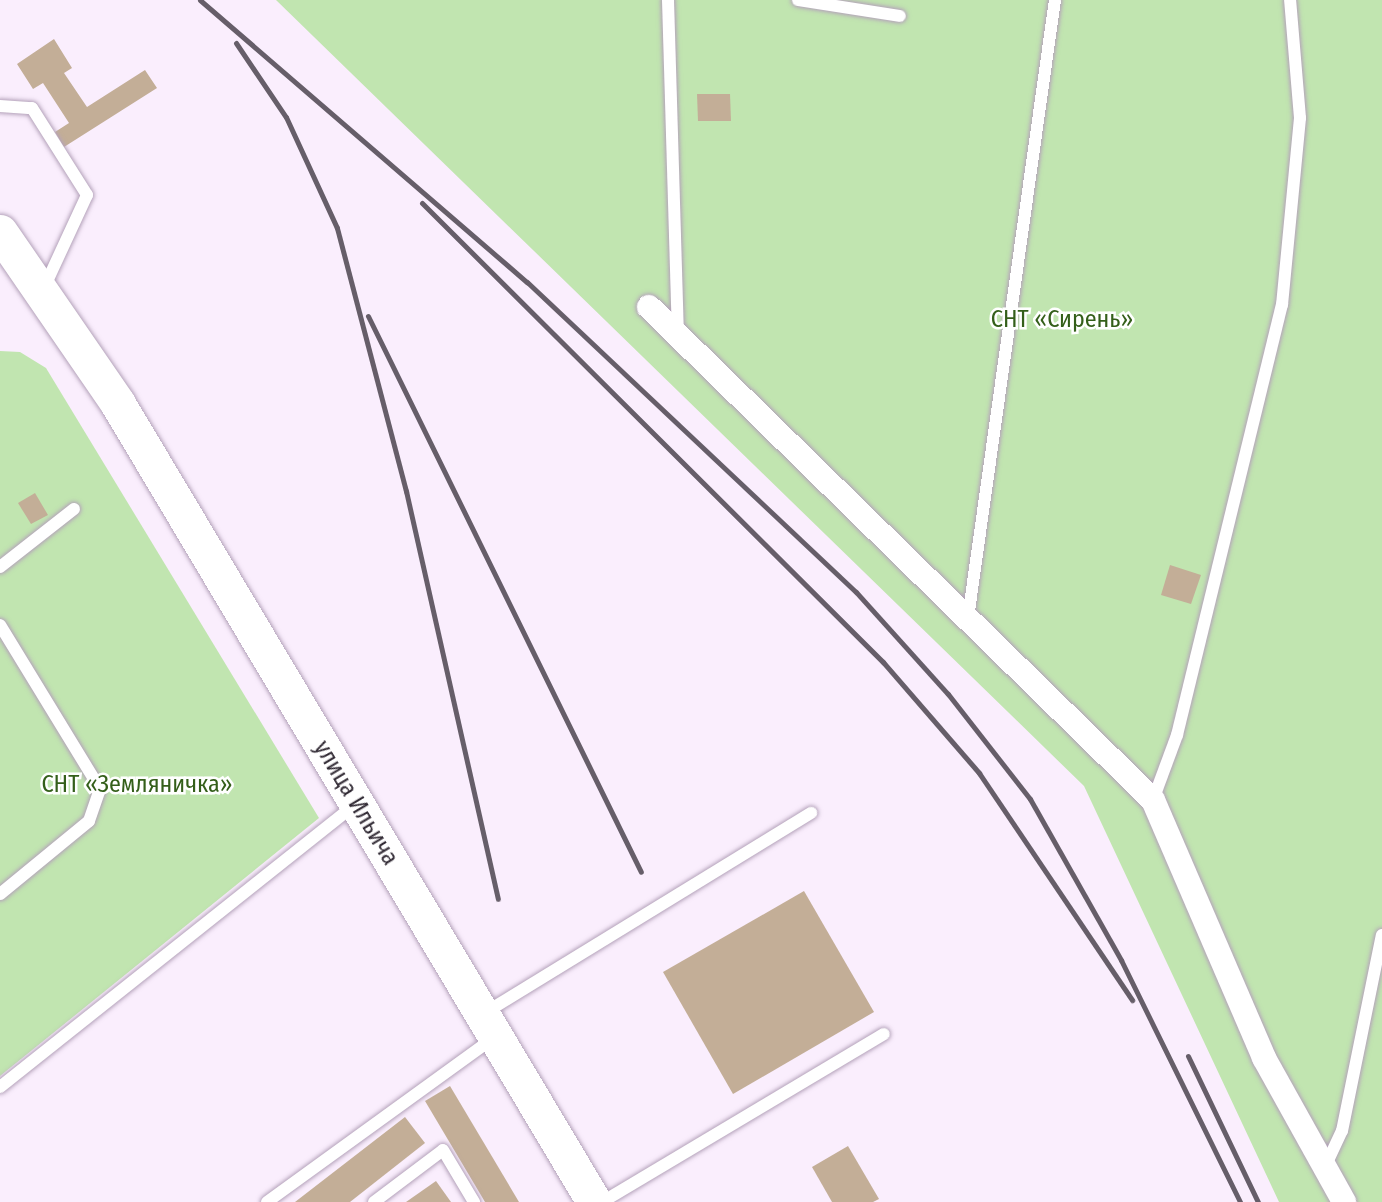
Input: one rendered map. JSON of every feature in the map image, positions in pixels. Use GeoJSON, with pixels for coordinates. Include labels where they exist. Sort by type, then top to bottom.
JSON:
{"type":"FeatureCollection","features":[{"type":"Feature","properties":{"kind":"main road","name":"улица Ильича"},"geometry":{"type":"LineString","coordinates":[[0,232],[118,404],[594,1202]]}},
{"type":"Feature","properties":{"kind":"street"},"geometry":{"type":"LineString","coordinates":[[649,307],[1153,800],[1264,1058],[1344,1202]]}},
{"type":"Feature","properties":{"kind":"lane"},"geometry":{"type":"LineString","coordinates":[[668,0],[678,336]]}},
{"type":"Feature","properties":{"kind":"lane"},"geometry":{"type":"LineString","coordinates":[[798,0],[900,16]]}},
{"type":"Feature","properties":{"kind":"lane"},"geometry":{"type":"LineString","coordinates":[[968,618],[1055,0]]}},
{"type":"Feature","properties":{"kind":"lane"},"geometry":{"type":"LineString","coordinates":[[1153,800],[1177,735],[1282,304],[1300,118],[1290,0]]}},
{"type":"Feature","properties":{"kind":"lane"},"geometry":{"type":"LineString","coordinates":[[0,106],[32,108],[87,195],[41,295]]}},
{"type":"Feature","properties":{"kind":"lane"},"geometry":{"type":"LineString","coordinates":[[0,567],[74,509]]}},
{"type":"Feature","properties":{"kind":"lane"},"geometry":{"type":"LineString","coordinates":[[0,625],[100,789],[89,821],[0,894]]}},
{"type":"Feature","properties":{"kind":"lane"},"geometry":{"type":"LineString","coordinates":[[0,1087],[356,804]]}},
{"type":"Feature","properties":{"kind":"lane"},"geometry":{"type":"LineString","coordinates":[[267,1202],[489,1026],[811,813]]}},
{"type":"Feature","properties":{"kind":"lane"},"geometry":{"type":"LineString","coordinates":[[1325,1167],[1342,1131],[1382,935]]}},
{"type":"Feature","properties":{"kind":"lane"},"geometry":{"type":"LineString","coordinates":[[602,1202],[884,1034]]}},
{"type":"Feature","properties":{"kind":"lane"},"geometry":{"type":"LineString","coordinates":[[374,1202],[443,1150],[474,1202]]}},
{"type":"Feature","properties":{"kind":"green space","name":"СНТ «Сирень»"},"geometry":{"type":"Polygon","coordinates":[[[276,0],[1382,0],[1382,1202],[1279,1202],[1084,786],[276,0]]]}},
{"type":"Feature","properties":{"kind":"green space","name":"СНТ «Земляничка»"},"geometry":{"type":"Polygon","coordinates":[[[0,351],[20,352],[46,368],[319,818],[0,1076],[0,351]]]}},
{"type":"Feature","properties":{"kind":"building"},"geometry":{"type":"Polygon","coordinates":[[[54,39],[72,68],[64,73],[87,107],[145,70],[157,88],[64,147],[55,132],[69,123],[43,83],[33,89],[17,64],[54,39]]]}},
{"type":"Feature","properties":{"kind":"building"},"geometry":{"type":"Polygon","coordinates":[[[697,94],[730,94],[731,121],[698,121],[697,94]]]}},
{"type":"Feature","properties":{"kind":"building"},"geometry":{"type":"Polygon","coordinates":[[[35,493],[48,515],[31,524],[18,503],[35,493]]]}},
{"type":"Feature","properties":{"kind":"building"},"geometry":{"type":"Polygon","coordinates":[[[1170,565],[1201,575],[1191,604],[1161,595],[1170,565]]]}},
{"type":"Feature","properties":{"kind":"building"},"geometry":{"type":"Polygon","coordinates":[[[804,891],[874,1012],[733,1094],[663,972],[804,891]]]}},
{"type":"Feature","properties":{"kind":"building"},"geometry":{"type":"Polygon","coordinates":[[[450,1086],[519,1202],[485,1202],[425,1101],[450,1086]]]}},
{"type":"Feature","properties":{"kind":"building"},"geometry":{"type":"Polygon","coordinates":[[[405,1117],[425,1143],[350,1202],[295,1202],[405,1117]]]}},
{"type":"Feature","properties":{"kind":"building"},"geometry":{"type":"Polygon","coordinates":[[[848,1146],[879,1199],[873,1202],[832,1202],[812,1167],[848,1146]]]}},
{"type":"Feature","properties":{"kind":"building"},"geometry":{"type":"Polygon","coordinates":[[[436,1181],[451,1202],[406,1202],[436,1181]]]}},
{"type":"Feature","properties":{"kind":"railway"},"geometry":{"type":"LineString","coordinates":[[200,0],[527,282],[856,592],[948,694],[1030,799],[1121,960],[1240,1202]]}},
{"type":"Feature","properties":{"kind":"railway"},"geometry":{"type":"LineString","coordinates":[[236,43],[286,117],[337,228],[406,491],[498,899]]}},
{"type":"Feature","properties":{"kind":"railway"},"geometry":{"type":"LineString","coordinates":[[422,203],[883,662],[979,773],[1132,1000]]}},
{"type":"Feature","properties":{"kind":"railway"},"geometry":{"type":"LineString","coordinates":[[368,316],[641,872]]}},
{"type":"Feature","properties":{"kind":"railway"},"geometry":{"type":"LineString","coordinates":[[1188,1056],[1258,1202]]}}]}
